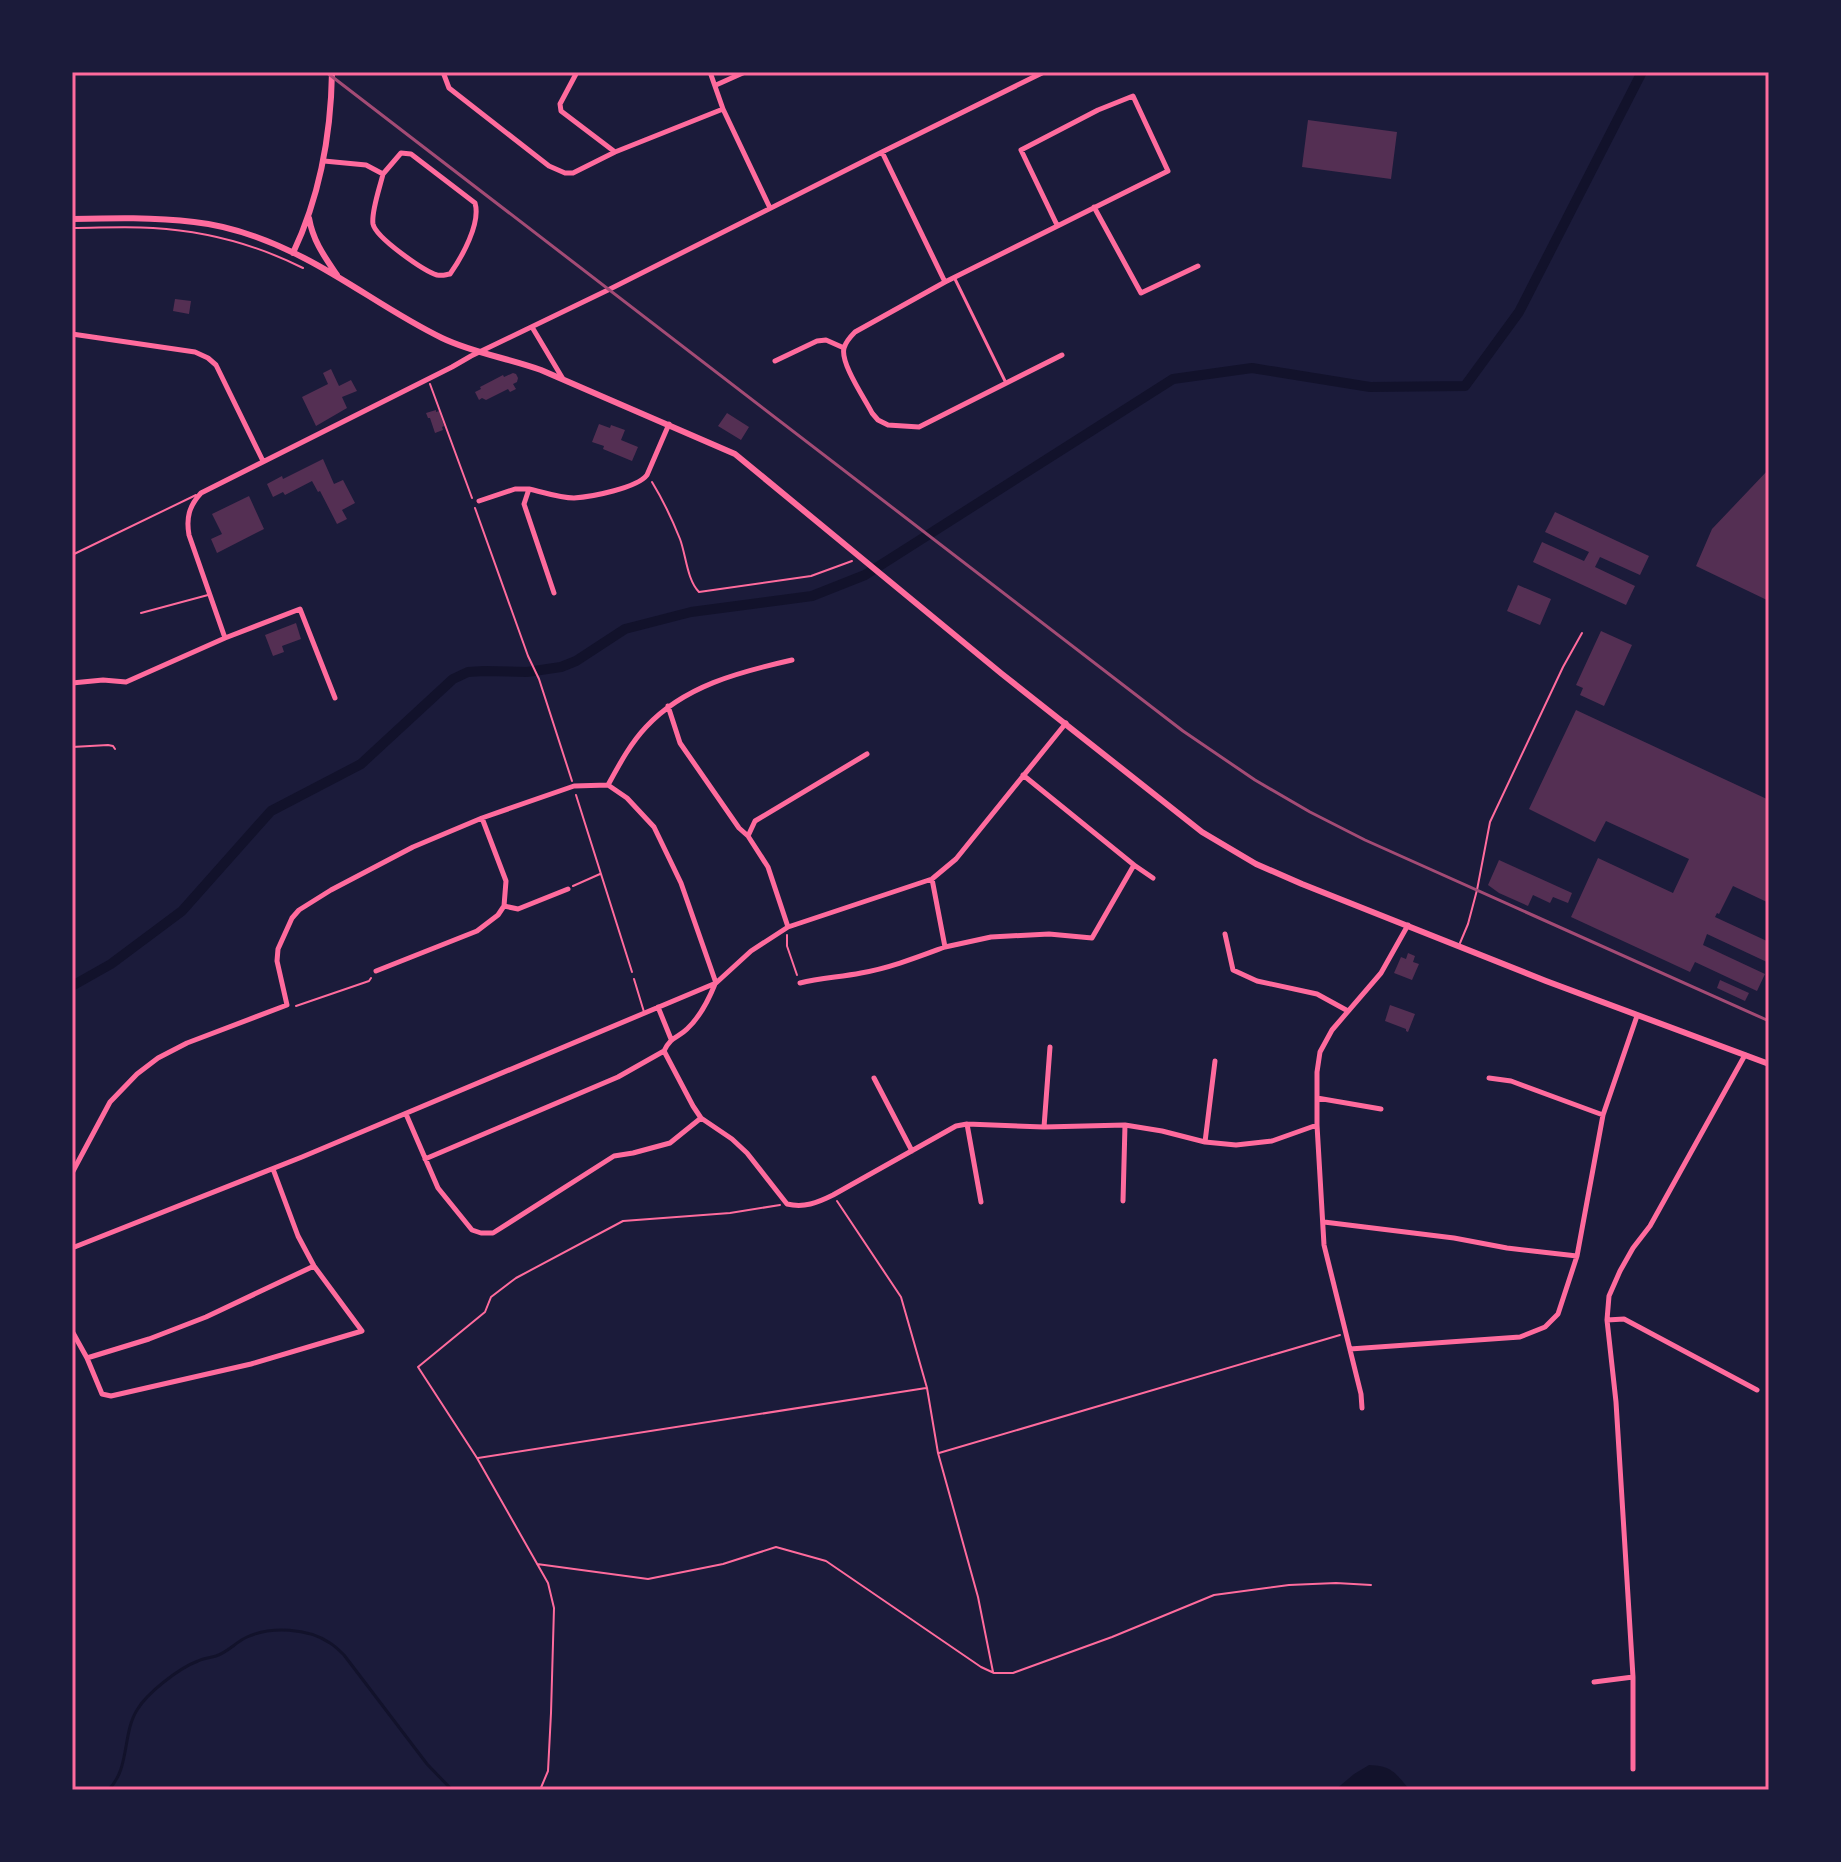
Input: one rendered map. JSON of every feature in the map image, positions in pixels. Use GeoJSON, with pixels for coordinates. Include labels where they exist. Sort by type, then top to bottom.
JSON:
{"type":"FeatureCollection","features":[{"type":"Feature","properties":{"kind":"main road"},"geometry":{"type":"LineString","coordinates":[[293,253],[309,217],[324,161],[332,72]]}},
{"type":"Feature","properties":{"kind":"main road"},"geometry":{"type":"LineString","coordinates":[[309,217],[317,246],[339,278]]}},
{"type":"Feature","properties":{"kind":"main road"},"geometry":{"type":"LineString","coordinates":[[72,219],[135,218],[196,222],[249,235],[293,253],[443,339],[515,360],[735,454],[1002,674],[1202,832],[1232,851],[1302,884],[1637,1016],[1769,1064]]}},
{"type":"Feature","properties":{"kind":"street"},"geometry":{"type":"LineString","coordinates":[[443,72],[449,88],[549,166],[565,173],[573,173],[615,152],[723,109]]}},
{"type":"Feature","properties":{"kind":"street"},"geometry":{"type":"LineString","coordinates":[[577,72],[560,104],[561,111],[615,152]]}},
{"type":"Feature","properties":{"kind":"street"},"geometry":{"type":"LineString","coordinates":[[710,72],[723,109],[770,208]]}},
{"type":"Feature","properties":{"kind":"street"},"geometry":{"type":"LineString","coordinates":[[716,85],[745,72]]}},
{"type":"Feature","properties":{"kind":"street"},"geometry":{"type":"LineString","coordinates":[[225,638],[189,535],[187,522],[190,508],[201,493],[1044,72]]}},
{"type":"Feature","properties":{"kind":"street"},"geometry":{"type":"LineString","coordinates":[[1057,225],[1021,150],[1098,110],[1133,96],[1168,171],[954,277],[855,332],[848,340],[843,356],[878,420],[888,425],[919,427],[1062,355]]}},
{"type":"Feature","properties":{"kind":"street"},"geometry":{"type":"LineString","coordinates":[[882,152],[945,282]]}},
{"type":"Feature","properties":{"kind":"street"},"geometry":{"type":"LineString","coordinates":[[401,153],[411,154],[475,203],[478,212],[468,243],[450,274],[440,276],[432,273],[376,233],[372,221],[383,174],[401,153]]}},
{"type":"Feature","properties":{"kind":"street"},"geometry":{"type":"LineString","coordinates":[[324,161],[366,165],[383,174]]}},
{"type":"Feature","properties":{"kind":"street"},"geometry":{"type":"LineString","coordinates":[[1094,207],[1141,293],[1198,266]]}},
{"type":"Feature","properties":{"kind":"street"},"geometry":{"type":"LineString","coordinates":[[954,277],[1005,382]]}},
{"type":"Feature","properties":{"kind":"street"},"geometry":{"type":"LineString","coordinates":[[532,327],[563,379]]}},
{"type":"Feature","properties":{"kind":"street"},"geometry":{"type":"LineString","coordinates":[[72,334],[195,352],[208,358],[226,382],[263,461]]}},
{"type":"Feature","properties":{"kind":"street"},"geometry":{"type":"LineString","coordinates":[[775,361],[817,341],[826,340],[844,348]]}},
{"type":"Feature","properties":{"kind":"street"},"geometry":{"type":"LineString","coordinates":[[479,501],[515,489],[575,498],[635,484],[647,475],[669,424]]}},
{"type":"Feature","properties":{"kind":"street"},"geometry":{"type":"LineString","coordinates":[[529,489],[524,504],[554,593]]}},
{"type":"Feature","properties":{"kind":"street"},"geometry":{"type":"LineString","coordinates":[[72,683],[103,680],[126,682],[300,609],[335,698]]}},
{"type":"Feature","properties":{"kind":"street"},"geometry":{"type":"LineString","coordinates":[[608,785],[644,728],[668,706],[705,684],[792,660]]}},
{"type":"Feature","properties":{"kind":"street"},"geometry":{"type":"LineString","coordinates":[[668,706],[680,743],[768,867],[788,927]]}},
{"type":"Feature","properties":{"kind":"street"},"geometry":{"type":"LineString","coordinates":[[72,1248],[273,1169],[716,983],[751,951],[788,927],[932,879],[956,859],[1066,723]]}},
{"type":"Feature","properties":{"kind":"street"},"geometry":{"type":"LineString","coordinates":[[748,836],[755,821],[867,754]]}},
{"type":"Feature","properties":{"kind":"street"},"geometry":{"type":"LineString","coordinates":[[1023,775],[1153,878]]}},
{"type":"Feature","properties":{"kind":"street"},"geometry":{"type":"LineString","coordinates":[[72,1173],[110,1102],[137,1074],[158,1058],[187,1043],[287,1005],[277,961],[278,949],[299,910],[413,847],[482,818],[574,786],[608,785],[627,798],[654,827],[681,883],[716,983],[687,1029],[671,1039],[664,1051],[618,1077],[425,1159]]}},
{"type":"Feature","properties":{"kind":"street"},"geometry":{"type":"LineString","coordinates":[[376,971],[477,931],[491,922],[504,906],[506,881],[482,818]]}},
{"type":"Feature","properties":{"kind":"street"},"geometry":{"type":"LineString","coordinates":[[800,983],[887,967],[945,947],[991,937],[1049,934],[1092,938],[1134,865]]}},
{"type":"Feature","properties":{"kind":"street"},"geometry":{"type":"LineString","coordinates":[[932,879],[945,947]]}},
{"type":"Feature","properties":{"kind":"street"},"geometry":{"type":"LineString","coordinates":[[504,906],[518,909],[568,889]]}},
{"type":"Feature","properties":{"kind":"street"},"geometry":{"type":"LineString","coordinates":[[1362,1408],[1324,1245],[1317,1072],[1320,1052],[1332,1030],[1381,973],[1408,925]]}},
{"type":"Feature","properties":{"kind":"street"},"geometry":{"type":"LineString","coordinates":[[1225,934],[1233,970],[1257,981],[1317,994],[1348,1011]]}},
{"type":"Feature","properties":{"kind":"street"},"geometry":{"type":"LineString","coordinates":[[658,1007],[671,1039]]}},
{"type":"Feature","properties":{"kind":"street"},"geometry":{"type":"LineString","coordinates":[[1350,1349],[1520,1337],[1545,1327],[1558,1314],[1577,1256],[1603,1115],[1637,1016]]}},
{"type":"Feature","properties":{"kind":"street"},"geometry":{"type":"LineString","coordinates":[[1044,1127],[1050,1047]]}},
{"type":"Feature","properties":{"kind":"street"},"geometry":{"type":"LineString","coordinates":[[664,1051],[701,1118],[747,1153],[787,1204],[796,1207],[814,1204],[833,1195],[956,1126],[967,1124],[1044,1127],[1125,1125],[1205,1142],[1236,1145],[1272,1141],[1317,1125]]}},
{"type":"Feature","properties":{"kind":"street"},"geometry":{"type":"LineString","coordinates":[[1633,1769],[1633,1677],[1616,1402],[1607,1320],[1609,1296],[1620,1271],[1650,1226],[1745,1055]]}},
{"type":"Feature","properties":{"kind":"street"},"geometry":{"type":"LineString","coordinates":[[1205,1142],[1215,1061]]}},
{"type":"Feature","properties":{"kind":"street"},"geometry":{"type":"LineString","coordinates":[[874,1078],[912,1151]]}},
{"type":"Feature","properties":{"kind":"street"},"geometry":{"type":"LineString","coordinates":[[1489,1078],[1511,1081],[1603,1115]]}},
{"type":"Feature","properties":{"kind":"street"},"geometry":{"type":"LineString","coordinates":[[1317,1098],[1381,1109]]}},
{"type":"Feature","properties":{"kind":"street"},"geometry":{"type":"LineString","coordinates":[[406,1114],[438,1188],[472,1230],[481,1233],[493,1233],[614,1156],[670,1143],[701,1118]]}},
{"type":"Feature","properties":{"kind":"street"},"geometry":{"type":"LineString","coordinates":[[967,1124],[981,1202]]}},
{"type":"Feature","properties":{"kind":"street"},"geometry":{"type":"LineString","coordinates":[[1123,1201],[1125,1125]]}},
{"type":"Feature","properties":{"kind":"street"},"geometry":{"type":"LineString","coordinates":[[72,1331],[102,1394],[111,1396],[251,1364],[362,1331],[314,1266],[298,1236],[273,1169]]}},
{"type":"Feature","properties":{"kind":"street"},"geometry":{"type":"LineString","coordinates":[[1324,1222],[1577,1256]]}},
{"type":"Feature","properties":{"kind":"street"},"geometry":{"type":"LineString","coordinates":[[87,1358],[206,1317],[314,1266]]}},
{"type":"Feature","properties":{"kind":"street"},"geometry":{"type":"LineString","coordinates":[[1607,1320],[1624,1319],[1757,1390]]}},
{"type":"Feature","properties":{"kind":"street"},"geometry":{"type":"LineString","coordinates":[[1594,1682],[1633,1677]]}},
{"type":"Feature","properties":{"kind":"lane"},"geometry":{"type":"LineString","coordinates":[[72,555],[201,493]]}},
{"type":"Feature","properties":{"kind":"lane"},"geometry":{"type":"LineString","coordinates":[[141,613],[210,595]]}},
{"type":"Feature","properties":{"kind":"lane"},"geometry":{"type":"LineString","coordinates":[[1459,946],[1474,901],[1490,822],[1582,633]]}},
{"type":"Feature","properties":{"kind":"lane"},"geometry":{"type":"LineString","coordinates":[[634,979],[645,1013]]}},
{"type":"Feature","properties":{"kind":"path"},"geometry":{"type":"LineString","coordinates":[[72,228],[151,228],[193,233],[252,248],[303,268]]}},
{"type":"Feature","properties":{"kind":"path"},"geometry":{"type":"LineString","coordinates":[[427,380],[539,679],[634,979]]}},
{"type":"Feature","properties":{"kind":"path"},"geometry":{"type":"LineString","coordinates":[[647,475],[667,507],[694,585],[704,593],[811,576],[863,559]]}},
{"type":"Feature","properties":{"kind":"path"},"geometry":{"type":"LineString","coordinates":[[72,747],[108,745],[115,749]]}},
{"type":"Feature","properties":{"kind":"path"},"geometry":{"type":"LineString","coordinates":[[568,889],[601,873]]}},
{"type":"Feature","properties":{"kind":"path"},"geometry":{"type":"LineString","coordinates":[[788,927],[787,946],[800,983]]}},
{"type":"Feature","properties":{"kind":"path"},"geometry":{"type":"LineString","coordinates":[[287,1005],[294,1007],[369,981],[376,971]]}},
{"type":"Feature","properties":{"kind":"path"},"geometry":{"type":"LineString","coordinates":[[833,1195],[901,1297],[927,1388],[938,1453],[978,1597],[994,1673]]}},
{"type":"Feature","properties":{"kind":"path"},"geometry":{"type":"LineString","coordinates":[[540,1790],[548,1771],[554,1608],[548,1583],[477,1458],[418,1367],[485,1312],[491,1297],[516,1278],[623,1221],[730,1213],[787,1204]]}},
{"type":"Feature","properties":{"kind":"path"},"geometry":{"type":"LineString","coordinates":[[938,1453],[1346,1334]]}},
{"type":"Feature","properties":{"kind":"path"},"geometry":{"type":"LineString","coordinates":[[477,1458],[927,1388]]}},
{"type":"Feature","properties":{"kind":"path"},"geometry":{"type":"LineString","coordinates":[[537,1564],[648,1579],[723,1564],[776,1547],[826,1561],[994,1673],[1013,1673],[1046,1662],[1214,1595],[1289,1585],[1371,1585]]}},
{"type":"Feature","properties":{"kind":"shaded area"},"geometry":{"type":"Polygon","coordinates":[[[1369,1765],[1389,1769],[1410,1790],[1335,1790],[1369,1765]]]}},
{"type":"Feature","properties":{"kind":"building"},"geometry":{"type":"Polygon","coordinates":[[[1308,120],[1397,132],[1391,179],[1302,167],[1308,120]]]}},
{"type":"Feature","properties":{"kind":"building"},"geometry":{"type":"Polygon","coordinates":[[[175,299],[191,301],[189,314],[173,311],[175,299]]]}},
{"type":"Feature","properties":{"kind":"building"},"geometry":{"type":"Polygon","coordinates":[[[331,369],[339,386],[351,380],[357,391],[342,397],[347,408],[316,426],[302,397],[328,384],[323,373],[331,369]]]}},
{"type":"Feature","properties":{"kind":"building"},"geometry":{"type":"Polygon","coordinates":[[[513,373],[518,378],[513,384],[516,389],[479,400],[475,392],[480,387],[513,373]]]}},
{"type":"Feature","properties":{"kind":"building"},"geometry":{"type":"Polygon","coordinates":[[[436,410],[444,426],[443,430],[435,433],[426,413],[436,410]]]}},
{"type":"Feature","properties":{"kind":"building"},"geometry":{"type":"Polygon","coordinates":[[[727,413],[749,427],[741,440],[718,426],[727,413]]]}},
{"type":"Feature","properties":{"kind":"building"},"geometry":{"type":"Polygon","coordinates":[[[599,424],[625,430],[621,440],[638,447],[632,461],[592,442],[599,424]]]}},
{"type":"Feature","properties":{"kind":"building"},"geometry":{"type":"Polygon","coordinates":[[[323,459],[334,484],[343,480],[355,503],[342,510],[347,519],[337,524],[312,481],[285,495],[283,492],[273,497],[267,484],[323,459]]]}},
{"type":"Feature","properties":{"kind":"building"},"geometry":{"type":"Polygon","coordinates":[[[1769,469],[1769,601],[1696,566],[1712,529],[1769,469]]]}},
{"type":"Feature","properties":{"kind":"building"},"geometry":{"type":"Polygon","coordinates":[[[249,496],[264,529],[217,553],[211,539],[222,534],[212,514],[249,496]]]}},
{"type":"Feature","properties":{"kind":"building"},"geometry":{"type":"Polygon","coordinates":[[[1555,512],[1649,556],[1640,575],[1600,557],[1595,567],[1635,586],[1626,605],[1533,562],[1542,542],[1584,561],[1589,552],[1545,532],[1555,512]]]}},
{"type":"Feature","properties":{"kind":"building"},"geometry":{"type":"Polygon","coordinates":[[[1518,585],[1551,599],[1540,625],[1507,611],[1518,585]]]}},
{"type":"Feature","properties":{"kind":"building"},"geometry":{"type":"Polygon","coordinates":[[[296,623],[301,639],[282,646],[284,652],[273,656],[265,635],[296,623]]]}},
{"type":"Feature","properties":{"kind":"building"},"geometry":{"type":"Polygon","coordinates":[[[1601,631],[1632,645],[1604,706],[1580,695],[1583,688],[1576,685],[1601,631]]]}},
{"type":"Feature","properties":{"kind":"building"},"geometry":{"type":"Polygon","coordinates":[[[1576,710],[1769,800],[1769,903],[1733,886],[1715,917],[1769,942],[1769,963],[1707,934],[1703,945],[1765,974],[1757,991],[1695,962],[1690,972],[1571,917],[1598,858],[1673,893],[1689,859],[1606,821],[1595,842],[1529,809],[1576,710]]]}},
{"type":"Feature","properties":{"kind":"building"},"geometry":{"type":"Polygon","coordinates":[[[1499,860],[1572,893],[1568,903],[1553,897],[1550,903],[1533,895],[1528,906],[1499,893],[1488,885],[1499,860]]]}},
{"type":"Feature","properties":{"kind":"building"},"geometry":{"type":"Polygon","coordinates":[[[1408,953],[1415,956],[1413,962],[1419,964],[1412,980],[1394,973],[1401,957],[1406,959],[1408,953]]]}},
{"type":"Feature","properties":{"kind":"building"},"geometry":{"type":"Polygon","coordinates":[[[1720,980],[1749,993],[1745,1001],[1717,988],[1720,980]]]}},
{"type":"Feature","properties":{"kind":"building"},"geometry":{"type":"Polygon","coordinates":[[[1390,1005],[1415,1014],[1408,1032],[1385,1021],[1390,1005]]]}},
{"type":"Feature","properties":{"kind":"waterway"},"geometry":{"type":"LineString","coordinates":[[72,986],[111,964],[182,911],[271,811],[361,764],[453,679],[468,672],[527,672],[561,667],[576,661],[625,629],[691,612],[812,596],[865,575],[1173,379],[1252,368],[1370,387],[1465,386],[1519,312],[1642,72]]}},
{"type":"Feature","properties":{"kind":"waterway"},"geometry":{"type":"LineString","coordinates":[[108,1790],[120,1772],[132,1720],[142,1703],[156,1689],[182,1669],[220,1654],[247,1637],[278,1630],[311,1634],[339,1650],[427,1764],[452,1790]]}},
{"type":"Feature","properties":{"kind":"railway"},"geometry":{"type":"LineString","coordinates":[[326,72],[1183,731],[1255,780],[1365,840],[1769,1021]]}}]}
